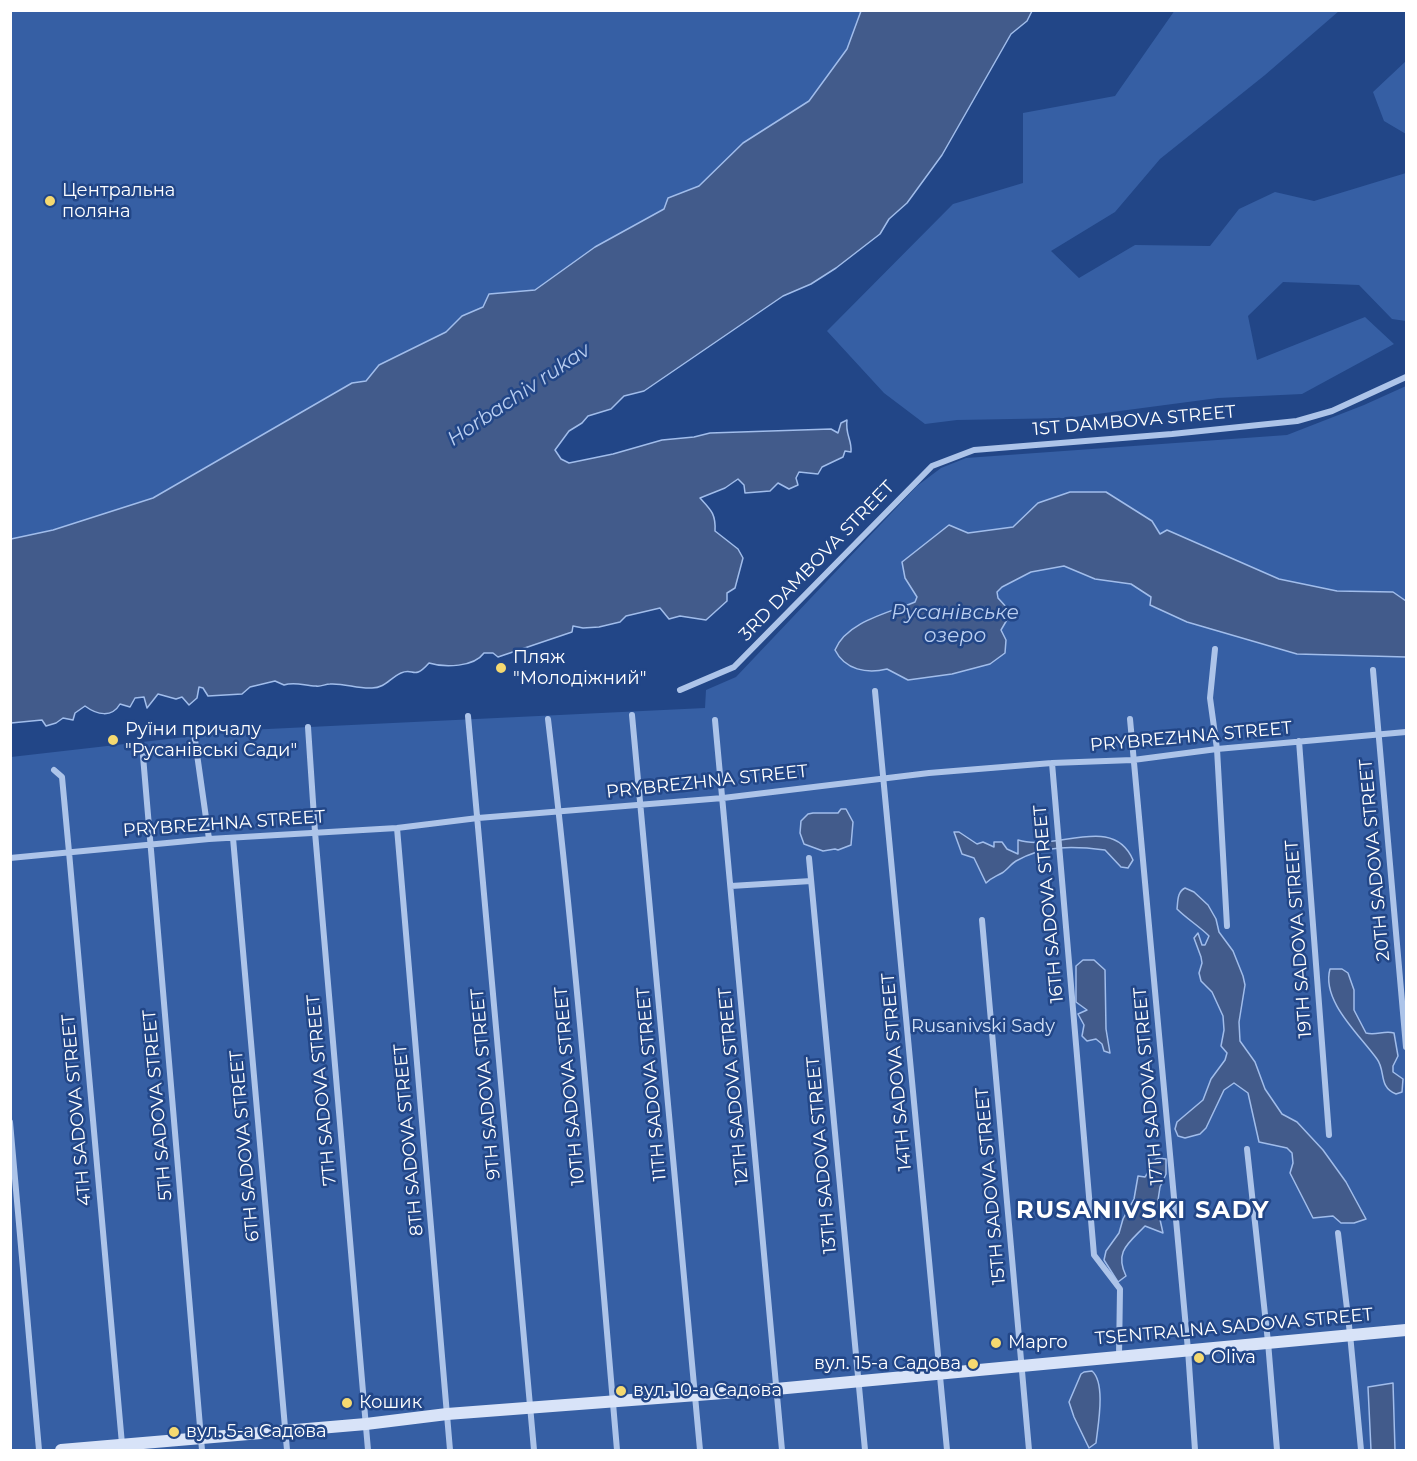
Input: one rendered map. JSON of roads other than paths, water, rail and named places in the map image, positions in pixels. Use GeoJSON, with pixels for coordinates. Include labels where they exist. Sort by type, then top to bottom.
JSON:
{"type":"FeatureCollection","features":[{"type":"Feature","properties":{"kind":"main road","name":"TSENTRALNA SADOVA STREET"},"geometry":{"type":"LineString","coordinates":[[61,1450],[202,1445],[285,1432],[447,1414],[776,1389],[1407,1330]]}},
{"type":"Feature","properties":{"kind":"street","name":"1ST DAMBOVA STREET"},"geometry":{"type":"LineString","coordinates":[[974,450],[1297,421],[1332,411],[1407,377]]}},
{"type":"Feature","properties":{"kind":"street","name":"3RD DAMBOVA STREET"},"geometry":{"type":"LineString","coordinates":[[680,690],[734,668],[916,480],[932,466],[974,450]]}},
{"type":"Feature","properties":{"kind":"street"},"geometry":{"type":"LineString","coordinates":[[1215,649],[1210,698],[1217,749],[1227,926]]}},
{"type":"Feature","properties":{"kind":"street","name":"20TH SADOVA STREET"},"geometry":{"type":"LineString","coordinates":[[1373,670],[1407,1047]]}},
{"type":"Feature","properties":{"kind":"street","name":"14TH SADOVA STREET"},"geometry":{"type":"LineString","coordinates":[[875,691],[947,1450]]}},
{"type":"Feature","properties":{"kind":"street","name":"9TH SADOVA STREET"},"geometry":{"type":"LineString","coordinates":[[468,716],[534,1450]]}},
{"type":"Feature","properties":{"kind":"street","name":"11TH SADOVA STREET"},"geometry":{"type":"LineString","coordinates":[[632,716],[700,1450]]}},
{"type":"Feature","properties":{"kind":"street","name":"10TH SADOVA STREET"},"geometry":{"type":"LineString","coordinates":[[548,719],[559,811],[617,1450]]}},
{"type":"Feature","properties":{"kind":"street","name":"17TH SADOVA STREET"},"geometry":{"type":"LineString","coordinates":[[1130,719],[1188,1350],[1195,1450]]}},
{"type":"Feature","properties":{"kind":"street","name":"12TH SADOVA STREET"},"geometry":{"type":"LineString","coordinates":[[715,720],[782,1450]]}},
{"type":"Feature","properties":{"kind":"street","name":"7TH SADOVA STREET"},"geometry":{"type":"LineString","coordinates":[[308,727],[368,1450]]}},
{"type":"Feature","properties":{"kind":"street","name":"PRYBREZHNA STREET"},"geometry":{"type":"LineString","coordinates":[[10,858],[209,839],[398,828],[478,818],[723,798],[884,778],[1052,763],[1133,760],[1217,749],[1407,732]]}},
{"type":"Feature","properties":{"kind":"street"},"geometry":{"type":"LineString","coordinates":[[194,733],[209,839]]}},
{"type":"Feature","properties":{"kind":"street","name":"19TH SADOVA STREET"},"geometry":{"type":"LineString","coordinates":[[1299,741],[1329,1135]]}},
{"type":"Feature","properties":{"kind":"street","name":"5TH SADOVA STREET"},"geometry":{"type":"LineString","coordinates":[[143,756],[202,1445]]}},
{"type":"Feature","properties":{"kind":"street","name":"16TH SADOVA STREET"},"geometry":{"type":"LineString","coordinates":[[1052,763],[1094,1254],[1120,1288],[1119,1356]]}},
{"type":"Feature","properties":{"kind":"street","name":"4TH SADOVA STREET"},"geometry":{"type":"LineString","coordinates":[[54,770],[62,777],[122,1448]]}},
{"type":"Feature","properties":{"kind":"street","name":"8TH SADOVA STREET"},"geometry":{"type":"LineString","coordinates":[[398,828],[450,1450]]}},
{"type":"Feature","properties":{"kind":"street","name":"6TH SADOVA STREET"},"geometry":{"type":"LineString","coordinates":[[233,838],[287,1450]]}},
{"type":"Feature","properties":{"kind":"street","name":"13TH SADOVA STREET"},"geometry":{"type":"LineString","coordinates":[[809,858],[864,1450]]}},
{"type":"Feature","properties":{"kind":"street"},"geometry":{"type":"LineString","coordinates":[[731,886],[811,881]]}},
{"type":"Feature","properties":{"kind":"street","name":"15TH SADOVA STREET"},"geometry":{"type":"LineString","coordinates":[[982,920],[1029,1450]]}},
{"type":"Feature","properties":{"kind":"street"},"geometry":{"type":"LineString","coordinates":[[10,1122],[39,1450]]}},
{"type":"Feature","properties":{"kind":"street"},"geometry":{"type":"LineString","coordinates":[[1247,1149],[1277,1450]]}},
{"type":"Feature","properties":{"kind":"street"},"geometry":{"type":"LineString","coordinates":[[1338,1233],[1361,1450]]}},
{"type":"Feature","properties":{"kind":"water","name":"Horbachiv rukav"},"geometry":{"type":"Polygon","coordinates":[[[861,11],[1032,11],[1027,21],[1011,34],[942,155],[907,203],[889,219],[880,234],[836,268],[811,284],[783,296],[644,391],[624,396],[611,409],[588,416],[569,431],[555,450],[561,459],[569,463],[613,454],[662,440],[710,433],[831,429],[838,433],[841,423],[847,420],[851,452],[845,451],[843,457],[822,467],[818,474],[799,472],[796,478],[798,485],[789,489],[778,483],[770,491],[745,493],[744,485],[738,479],[725,488],[700,498],[712,513],[715,520],[715,531],[738,549],[743,558],[735,588],[727,593],[727,601],[706,620],[680,616],[669,619],[660,608],[626,616],[620,622],[599,627],[573,626],[572,632],[498,657],[493,653],[484,653],[466,664],[443,666],[429,663],[420,671],[401,673],[377,688],[335,684],[284,685],[275,681],[250,687],[242,694],[208,696],[203,688],[199,687],[197,698],[189,705],[182,697],[176,699],[158,694],[147,708],[144,697],[135,698],[130,707],[120,704],[113,711],[104,714],[85,706],[75,713],[73,720],[63,718],[46,726],[42,720],[11,723],[11,539],[53,530],[153,498],[352,383],[366,381],[379,365],[446,332],[462,316],[483,307],[489,294],[535,290],[595,247],[664,209],[668,198],[699,186],[743,143],[809,101],[847,49],[861,11]]]}},
{"type":"Feature","properties":{"kind":"water","name":"Русанівське озеро"},"geometry":{"type":"Polygon","coordinates":[[[1070,492],[1106,492],[1152,521],[1160,534],[1167,530],[1279,579],[1337,591],[1393,592],[1406,601],[1406,657],[1297,654],[1187,622],[1150,605],[1151,597],[1131,584],[1095,579],[1064,566],[1031,572],[997,592],[998,598],[1008,609],[1008,618],[1001,630],[1006,640],[1005,653],[990,664],[952,674],[908,680],[887,669],[872,671],[857,669],[839,657],[835,650],[840,640],[848,632],[869,620],[915,602],[917,597],[905,578],[902,562],[949,525],[968,533],[1013,527],[1038,503],[1070,492]]]}},
{"type":"Feature","properties":{"kind":"water"},"geometry":{"type":"Polygon","coordinates":[[[841,809],[846,809],[853,822],[851,845],[838,850],[823,851],[804,844],[800,833],[801,821],[808,814],[838,813],[841,809]]]}},
{"type":"Feature","properties":{"kind":"water"},"geometry":{"type":"Polygon","coordinates":[[[954,832],[959,832],[977,844],[983,842],[994,847],[994,842],[1002,842],[1007,849],[1018,854],[1018,840],[1049,842],[1098,836],[1112,839],[1124,846],[1133,860],[1128,868],[1121,867],[1105,850],[1048,849],[1016,861],[986,883],[974,858],[962,854],[954,832]]]}},
{"type":"Feature","properties":{"kind":"water"},"geometry":{"type":"Polygon","coordinates":[[[1185,888],[1194,892],[1208,905],[1216,919],[1219,932],[1233,951],[1243,976],[1245,985],[1239,1022],[1240,1041],[1255,1062],[1265,1089],[1282,1114],[1297,1122],[1323,1150],[1346,1182],[1366,1219],[1354,1223],[1341,1223],[1333,1216],[1313,1218],[1290,1173],[1293,1163],[1292,1153],[1287,1148],[1259,1142],[1248,1093],[1234,1083],[1224,1090],[1206,1128],[1200,1134],[1185,1138],[1178,1136],[1175,1129],[1177,1122],[1203,1100],[1211,1079],[1225,1060],[1227,1053],[1221,1046],[1224,1030],[1223,1016],[1212,992],[1201,981],[1199,973],[1202,963],[1194,938],[1198,933],[1202,945],[1205,945],[1209,936],[1177,909],[1179,894],[1185,888]]]}},
{"type":"Feature","properties":{"kind":"water"},"geometry":{"type":"Polygon","coordinates":[[[1083,960],[1094,960],[1105,970],[1106,1029],[1110,1053],[1104,1051],[1102,1044],[1096,1039],[1087,1041],[1082,1036],[1084,1025],[1078,1014],[1087,1010],[1076,1002],[1076,966],[1083,960]]]}},
{"type":"Feature","properties":{"kind":"water"},"geometry":{"type":"Polygon","coordinates":[[[1330,969],[1342,969],[1348,973],[1354,990],[1354,1010],[1366,1033],[1394,1033],[1398,1056],[1393,1072],[1403,1079],[1402,1092],[1396,1094],[1390,1091],[1384,1083],[1377,1059],[1336,1005],[1329,981],[1330,969]]]}},
{"type":"Feature","properties":{"kind":"water"},"geometry":{"type":"Polygon","coordinates":[[[1157,1158],[1166,1159],[1166,1174],[1160,1187],[1158,1200],[1163,1233],[1145,1226],[1134,1237],[1123,1254],[1122,1260],[1126,1276],[1118,1282],[1104,1260],[1106,1251],[1119,1233],[1123,1219],[1134,1199],[1138,1176],[1145,1177],[1157,1158]]]}},
{"type":"Feature","properties":{"kind":"water"},"geometry":{"type":"Polygon","coordinates":[[[1092,1371],[1099,1385],[1100,1405],[1096,1443],[1089,1448],[1069,1402],[1081,1374],[1092,1371]]]}},
{"type":"Feature","properties":{"kind":"water"},"geometry":{"type":"Polygon","coordinates":[[[1393,1383],[1395,1450],[1371,1450],[1368,1387],[1393,1383]]]}},
{"type":"Feature","properties":{"kind":"place","name":"Центральна поляна"},"geometry":{"type":"Point","coordinates":[50,201]}},
{"type":"Feature","properties":{"kind":"place","name":"Пляж \"Молодіжний\""},"geometry":{"type":"Point","coordinates":[501,668]}},
{"type":"Feature","properties":{"kind":"place","name":"Руїни причалу \"Русанівські Сади\""},"geometry":{"type":"Point","coordinates":[113,740]}},
{"type":"Feature","properties":{"kind":"place","name":"Марго"},"geometry":{"type":"Point","coordinates":[996,1343]}},
{"type":"Feature","properties":{"kind":"place","name":"Oliva"},"geometry":{"type":"Point","coordinates":[1199,1358]}},
{"type":"Feature","properties":{"kind":"place","name":"вул. 15-а Садова"},"geometry":{"type":"Point","coordinates":[973,1364]}},
{"type":"Feature","properties":{"kind":"place","name":"вул. 10-а Садова"},"geometry":{"type":"Point","coordinates":[621,1391]}},
{"type":"Feature","properties":{"kind":"place","name":"Кошик"},"geometry":{"type":"Point","coordinates":[347,1403]}},
{"type":"Feature","properties":{"kind":"place","name":"вул. 5-а Садова"},"geometry":{"type":"Point","coordinates":[174,1432]}},
{"type":"Feature","properties":{"kind":"district","name":"RUSANIVSKI SADY"},"geometry":{"type":"Point","coordinates":[1143,1211]}},
{"type":"Feature","properties":{"kind":"park label","name":"Rusanivski Sady"},"geometry":{"type":"Point","coordinates":[983,1027]}}]}
